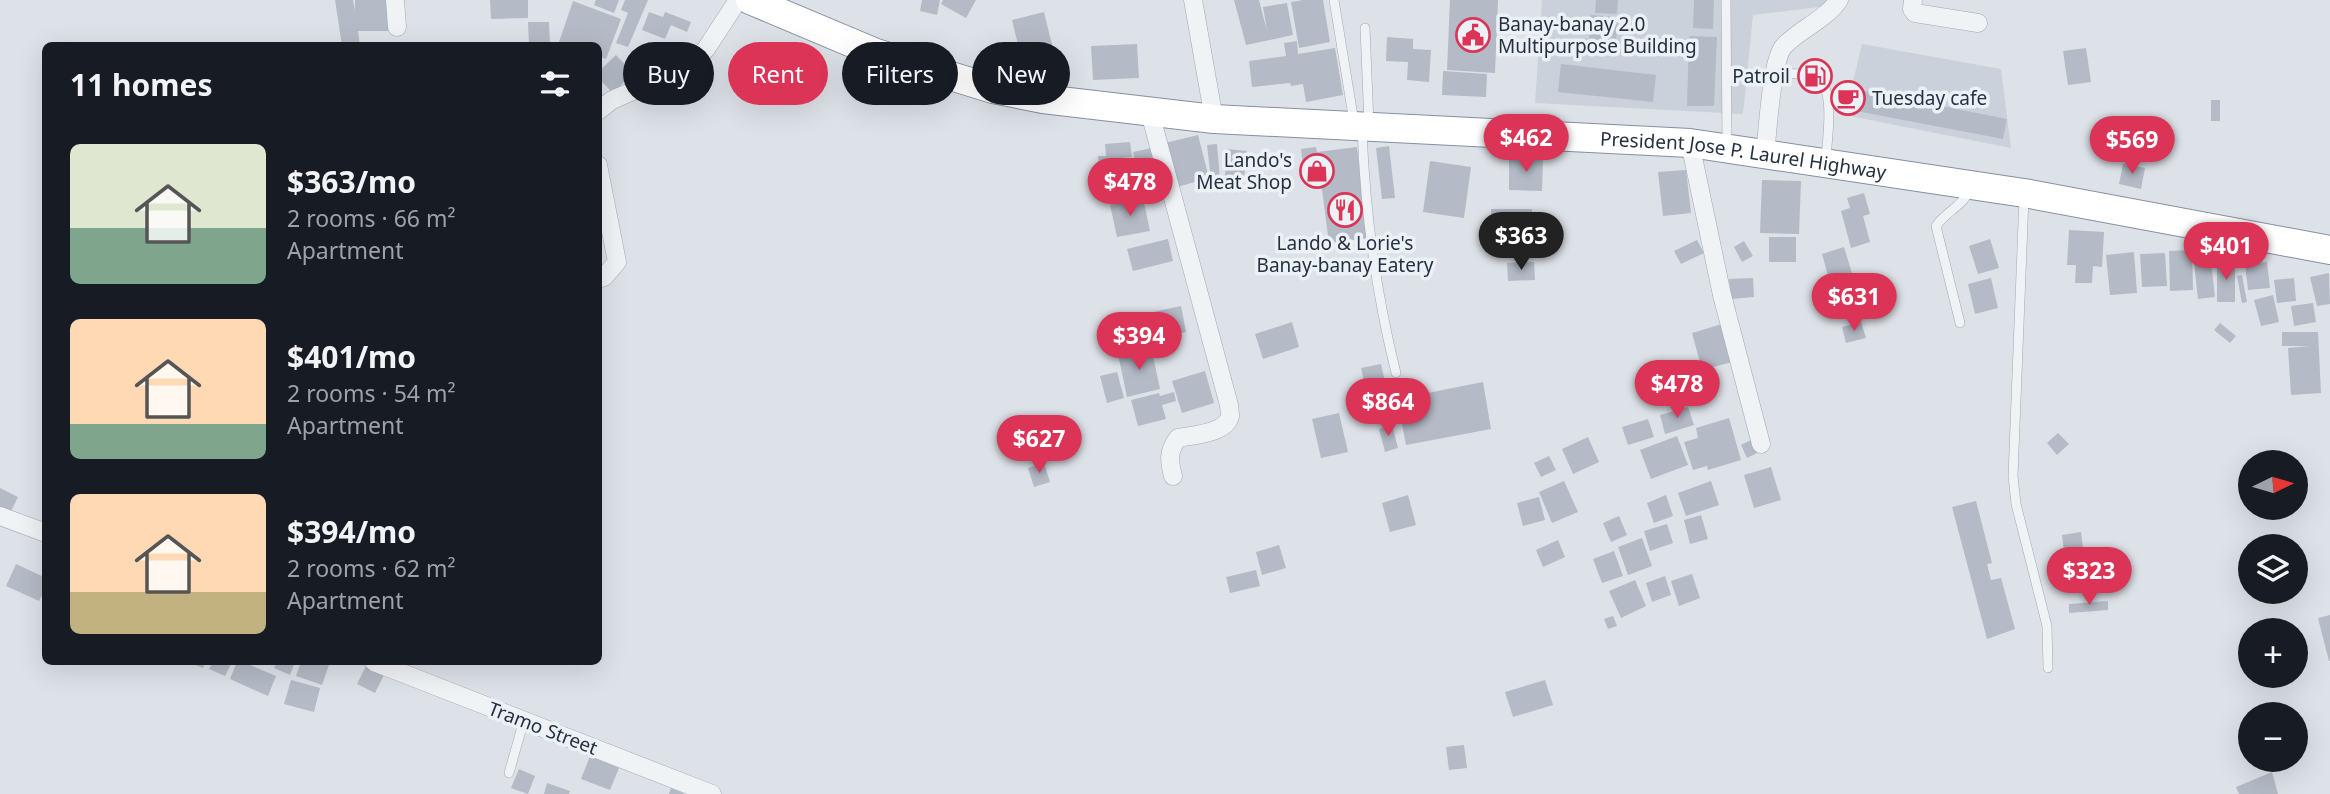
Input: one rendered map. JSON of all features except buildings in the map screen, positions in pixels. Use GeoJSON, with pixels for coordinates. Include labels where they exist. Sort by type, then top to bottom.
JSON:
{"type":"FeatureCollection","features":[{"type":"Feature","properties":{"kind":"highway","name":"President Jose P. Laurel Highway"},"geometry":{"type":"LineString","coordinates":[[750,0],[876,53],[993,89],[1042,99],[1214,119],[1690,143],[2024,193],[2330,250]]}},
{"type":"Feature","properties":{"kind":"street"},"geometry":{"type":"LineString","coordinates":[[395,0],[397,27]]}},
{"type":"Feature","properties":{"kind":"street"},"geometry":{"type":"LineString","coordinates":[[602,108],[612,100],[688,67],[706,50],[738,0]]}},
{"type":"Feature","properties":{"kind":"street"},"geometry":{"type":"LineString","coordinates":[[1193,0],[1214,119]]}},
{"type":"Feature","properties":{"kind":"street"},"geometry":{"type":"LineString","coordinates":[[1765,154],[1775,64],[1782,48],[1825,15],[1839,0]]}},
{"type":"Feature","properties":{"kind":"street"},"geometry":{"type":"LineString","coordinates":[[1913,0],[1912,9],[1915,13],[1979,23]]}},
{"type":"Feature","properties":{"kind":"street"},"geometry":{"type":"LineString","coordinates":[[1150,113],[1230,417],[1216,430],[1178,438],[1171,447],[1169,461],[1173,476]]}},
{"type":"Feature","properties":{"kind":"street"},"geometry":{"type":"LineString","coordinates":[[1690,143],[1722,295],[1761,444]]}},
{"type":"Feature","properties":{"kind":"street"},"geometry":{"type":"LineString","coordinates":[[602,185],[617,262],[602,278]]}},
{"type":"Feature","properties":{"kind":"street"},"geometry":{"type":"LineString","coordinates":[[0,516],[42,532]]}},
{"type":"Feature","properties":{"kind":"street","name":"Tramo Street"},"geometry":{"type":"LineString","coordinates":[[382,665],[712,794]]}},
{"type":"Feature","properties":{"kind":"lane"},"geometry":{"type":"LineString","coordinates":[[1334,0],[1362,127]]}},
{"type":"Feature","properties":{"kind":"lane"},"geometry":{"type":"LineString","coordinates":[[1726,0],[1727,148]]}},
{"type":"Feature","properties":{"kind":"lane"},"geometry":{"type":"LineString","coordinates":[[1365,28],[1362,127],[1368,225],[1374,269],[1396,373]]}},
{"type":"Feature","properties":{"kind":"lane"},"geometry":{"type":"LineString","coordinates":[[1774,74],[1816,76],[1825,85],[1829,98],[1826,162]]}},
{"type":"Feature","properties":{"kind":"lane"},"geometry":{"type":"LineString","coordinates":[[1960,323],[1936,226],[1941,217],[1967,196],[1971,186]]}},
{"type":"Feature","properties":{"kind":"lane"},"geometry":{"type":"LineString","coordinates":[[2024,193],[2013,476],[2016,503],[2047,626],[2048,668]]}},
{"type":"Feature","properties":{"kind":"lane"},"geometry":{"type":"LineString","coordinates":[[1361,271],[1374,269]]}},
{"type":"Feature","properties":{"kind":"lane"},"geometry":{"type":"LineString","coordinates":[[509,773],[524,720]]}},
{"type":"Feature","properties":{"kind":"shaded area"},"geometry":{"type":"Polygon","coordinates":[[[1542,0],[1828,0],[1827,6],[1753,15],[1743,114],[1535,103],[1542,0]]]}},
{"type":"Feature","properties":{"kind":"shaded area"},"geometry":{"type":"Polygon","coordinates":[[[1862,44],[2001,69],[2011,148],[1845,115],[1862,44]]]}},
{"type":"Feature","properties":{"kind":"place","name":"Banay-banay 2.0 Multipurpose Building"},"geometry":{"type":"Point","coordinates":[1473,35]}},
{"type":"Feature","properties":{"kind":"place","name":"Patroil"},"geometry":{"type":"Point","coordinates":[1815,76]}},
{"type":"Feature","properties":{"kind":"place","name":"Tuesday cafe"},"geometry":{"type":"Point","coordinates":[1848,98]}},
{"type":"Feature","properties":{"kind":"place","name":"Lando's Meat Shop"},"geometry":{"type":"Point","coordinates":[1317,171]}},
{"type":"Feature","properties":{"kind":"place","name":"Lando & Lorie's Banay-banay Eatery"},"geometry":{"type":"Point","coordinates":[1345,210]}}]}
